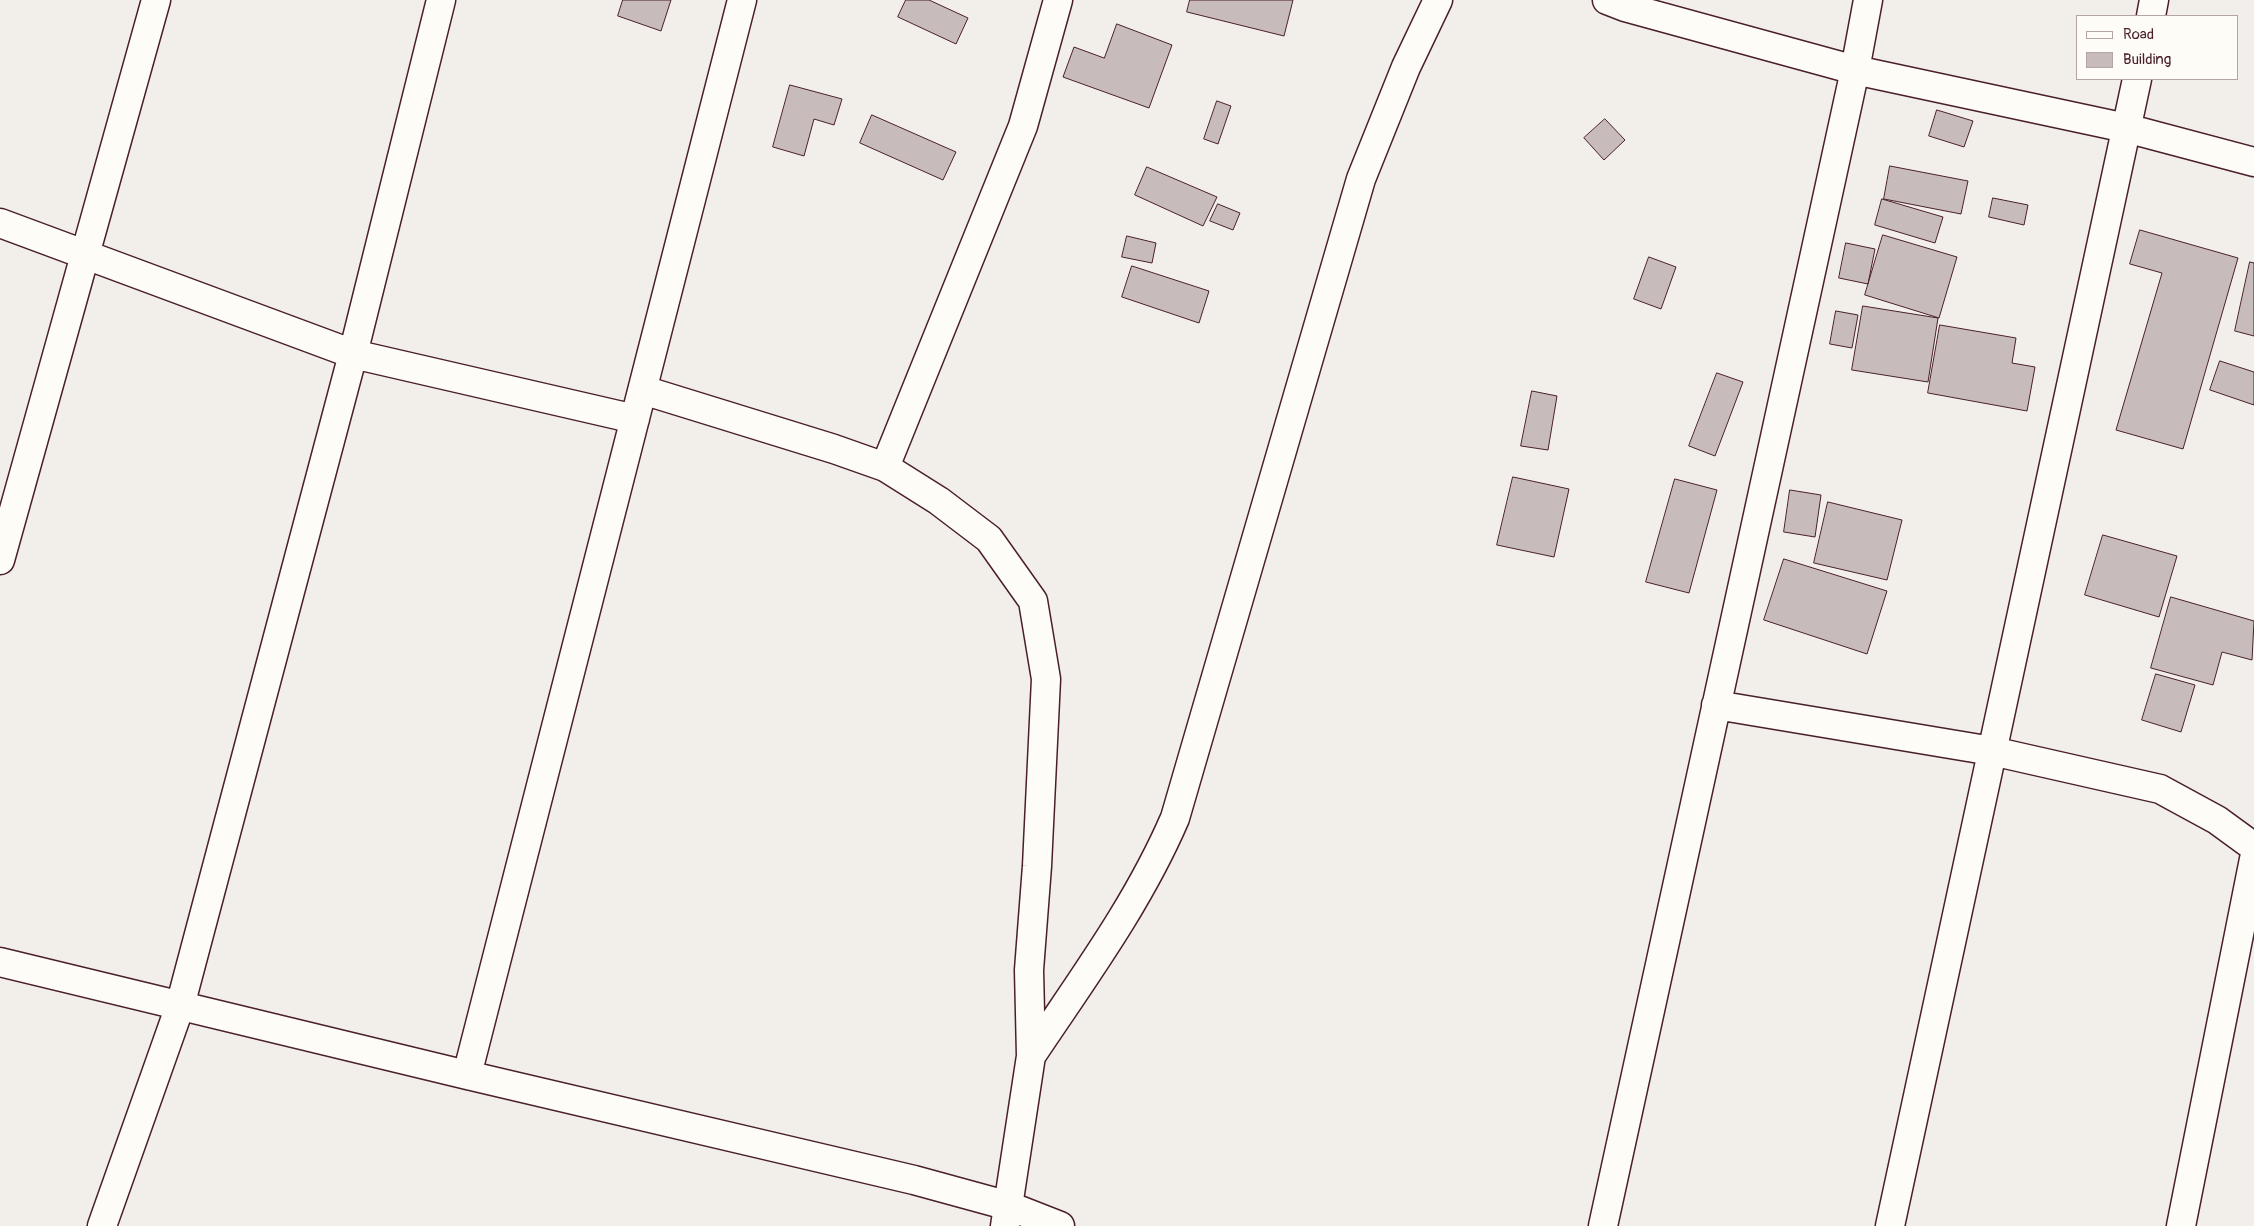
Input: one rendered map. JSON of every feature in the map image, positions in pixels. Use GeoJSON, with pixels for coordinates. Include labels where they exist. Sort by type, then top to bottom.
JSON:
{"type":"FeatureCollection","features":[{"type":"Feature","properties":{"kind":"street"},"geometry":{"type":"LineString","coordinates":[[0,560],[156,0]]}},
{"type":"Feature","properties":{"kind":"street"},"geometry":{"type":"LineString","coordinates":[[102,1226],[180,1006],[352,354],[441,0]]}},
{"type":"Feature","properties":{"kind":"street"},"geometry":{"type":"LineString","coordinates":[[467,1075],[742,0]]}},
{"type":"Feature","properties":{"kind":"street"},"geometry":{"type":"LineString","coordinates":[[885,467],[1022,126],[1058,0]]}},
{"type":"Feature","properties":{"kind":"street"},"geometry":{"type":"LineString","coordinates":[[1031,1056],[1128,911],[1157,860],[1175,818],[1361,179],[1406,67],[1438,0]]}},
{"type":"Feature","properties":{"kind":"street"},"geometry":{"type":"LineString","coordinates":[[1607,0],[1625,7],[1855,70],[2126,128],[2254,162]]}},
{"type":"Feature","properties":{"kind":"street"},"geometry":{"type":"LineString","coordinates":[[1603,1226],[1855,70],[1868,0]]}},
{"type":"Feature","properties":{"kind":"street"},"geometry":{"type":"LineString","coordinates":[[2151,15],[2154,0]]}},
{"type":"Feature","properties":{"kind":"street"},"geometry":{"type":"LineString","coordinates":[[1890,1226],[2137,80]]}},
{"type":"Feature","properties":{"kind":"street"},"geometry":{"type":"LineString","coordinates":[[0,223],[352,354],[635,419]]}},
{"type":"Feature","properties":{"kind":"street"},"geometry":{"type":"LineString","coordinates":[[643,390],[834,449],[885,467],[939,501],[989,539],[1033,601],[1046,679],[1037,866],[1029,970],[1031,1056],[1007,1216]]}},
{"type":"Feature","properties":{"kind":"street"},"geometry":{"type":"LineString","coordinates":[[1716,706],[1992,751],[2160,788],[2217,820],[2254,847]]}},
{"type":"Feature","properties":{"kind":"street"},"geometry":{"type":"LineString","coordinates":[[2180,1226],[2254,859]]}},
{"type":"Feature","properties":{"kind":"street"},"geometry":{"type":"LineString","coordinates":[[0,962],[467,1075],[914,1180],[1007,1216],[1060,1226]]}},
{"type":"Feature","properties":{"kind":"building"},"geometry":{"type":"Polygon","coordinates":[[[623,0],[671,0],[661,31],[618,16],[623,0]]]}},
{"type":"Feature","properties":{"kind":"building"},"geometry":{"type":"Polygon","coordinates":[[[906,0],[929,0],[968,18],[956,44],[898,17],[906,0]]]}},
{"type":"Feature","properties":{"kind":"building"},"geometry":{"type":"Polygon","coordinates":[[[1190,0],[1293,0],[1284,36],[1187,12],[1190,0]]]}},
{"type":"Feature","properties":{"kind":"building"},"geometry":{"type":"Polygon","coordinates":[[[1117,24],[1172,45],[1149,108],[1063,77],[1074,47],[1104,58],[1117,24]]]}},
{"type":"Feature","properties":{"kind":"building"},"geometry":{"type":"Polygon","coordinates":[[[790,85],[842,99],[834,125],[814,119],[804,156],[773,147],[790,85]]]}},
{"type":"Feature","properties":{"kind":"building"},"geometry":{"type":"Polygon","coordinates":[[[1217,101],[1231,106],[1218,144],[1204,139],[1217,101]]]}},
{"type":"Feature","properties":{"kind":"building"},"geometry":{"type":"Polygon","coordinates":[[[1937,110],[1973,121],[1964,147],[1929,136],[1937,110]]]}},
{"type":"Feature","properties":{"kind":"building"},"geometry":{"type":"Polygon","coordinates":[[[872,115],[956,152],[943,180],[860,143],[872,115]]]}},
{"type":"Feature","properties":{"kind":"building"},"geometry":{"type":"Polygon","coordinates":[[[1605,119],[1625,140],[1604,160],[1584,138],[1605,119]]]}},
{"type":"Feature","properties":{"kind":"building"},"geometry":{"type":"Polygon","coordinates":[[[1890,166],[1968,181],[1961,214],[1884,199],[1890,166]]]}},
{"type":"Feature","properties":{"kind":"building"},"geometry":{"type":"Polygon","coordinates":[[[1147,167],[1217,197],[1203,226],[1135,195],[1147,167]]]}},
{"type":"Feature","properties":{"kind":"building"},"geometry":{"type":"Polygon","coordinates":[[[1993,198],[2028,205],[2024,225],[1989,217],[1993,198]]]}},
{"type":"Feature","properties":{"kind":"building"},"geometry":{"type":"Polygon","coordinates":[[[1882,199],[1943,217],[1935,243],[1875,225],[1882,199]]]}},
{"type":"Feature","properties":{"kind":"building"},"geometry":{"type":"Polygon","coordinates":[[[1218,204],[1240,213],[1233,230],[1210,221],[1218,204]]]}},
{"type":"Feature","properties":{"kind":"building"},"geometry":{"type":"Polygon","coordinates":[[[2140,230],[2238,258],[2183,449],[2116,430],[2162,273],[2130,264],[2140,230]]]}},
{"type":"Feature","properties":{"kind":"building"},"geometry":{"type":"Polygon","coordinates":[[[1883,235],[1957,257],[1939,318],[1865,295],[1883,235]]]}},
{"type":"Feature","properties":{"kind":"building"},"geometry":{"type":"Polygon","coordinates":[[[1127,236],[1156,243],[1152,263],[1122,257],[1127,236]]]}},
{"type":"Feature","properties":{"kind":"building"},"geometry":{"type":"Polygon","coordinates":[[[1846,243],[1875,249],[1868,284],[1839,278],[1846,243]]]}},
{"type":"Feature","properties":{"kind":"building"},"geometry":{"type":"Polygon","coordinates":[[[1649,257],[1676,267],[1661,309],[1634,299],[1649,257]]]}},
{"type":"Feature","properties":{"kind":"building"},"geometry":{"type":"Polygon","coordinates":[[[2250,262],[2254,263],[2254,336],[2235,331],[2250,262]]]}},
{"type":"Feature","properties":{"kind":"building"},"geometry":{"type":"Polygon","coordinates":[[[1132,266],[1209,291],[1199,323],[1122,297],[1132,266]]]}},
{"type":"Feature","properties":{"kind":"building"},"geometry":{"type":"Polygon","coordinates":[[[1863,306],[1938,318],[1928,382],[1852,370],[1863,306]]]}},
{"type":"Feature","properties":{"kind":"building"},"geometry":{"type":"Polygon","coordinates":[[[1836,311],[1858,315],[1852,348],[1830,344],[1836,311]]]}},
{"type":"Feature","properties":{"kind":"building"},"geometry":{"type":"Polygon","coordinates":[[[1940,325],[2016,338],[2012,363],[2035,367],[2027,411],[1928,393],[1940,325]]]}},
{"type":"Feature","properties":{"kind":"building"},"geometry":{"type":"Polygon","coordinates":[[[2220,361],[2254,372],[2254,405],[2210,390],[2220,361]]]}},
{"type":"Feature","properties":{"kind":"building"},"geometry":{"type":"Polygon","coordinates":[[[1717,373],[1743,382],[1715,456],[1689,446],[1717,373]]]}},
{"type":"Feature","properties":{"kind":"building"},"geometry":{"type":"Polygon","coordinates":[[[1532,391],[1557,396],[1548,450],[1521,446],[1532,391]]]}},
{"type":"Feature","properties":{"kind":"building"},"geometry":{"type":"Polygon","coordinates":[[[1513,477],[1569,489],[1554,557],[1497,545],[1513,477]]]}},
{"type":"Feature","properties":{"kind":"building"},"geometry":{"type":"Polygon","coordinates":[[[1675,479],[1717,490],[1689,593],[1646,582],[1675,479]]]}},
{"type":"Feature","properties":{"kind":"building"},"geometry":{"type":"Polygon","coordinates":[[[1790,490],[1821,495],[1815,537],[1784,532],[1790,490]]]}},
{"type":"Feature","properties":{"kind":"building"},"geometry":{"type":"Polygon","coordinates":[[[1828,502],[1902,520],[1887,580],[1814,563],[1828,502]]]}},
{"type":"Feature","properties":{"kind":"building"},"geometry":{"type":"Polygon","coordinates":[[[2103,535],[2177,556],[2159,617],[2085,595],[2103,535]]]}},
{"type":"Feature","properties":{"kind":"building"},"geometry":{"type":"Polygon","coordinates":[[[1784,559],[1887,591],[1867,654],[1764,620],[1784,559]]]}},
{"type":"Feature","properties":{"kind":"building"},"geometry":{"type":"Polygon","coordinates":[[[2171,597],[2254,621],[2252,660],[2222,652],[2213,685],[2151,668],[2171,597]]]}},
{"type":"Feature","properties":{"kind":"building"},"geometry":{"type":"Polygon","coordinates":[[[2156,674],[2195,685],[2181,732],[2142,720],[2156,674]]]}}]}
